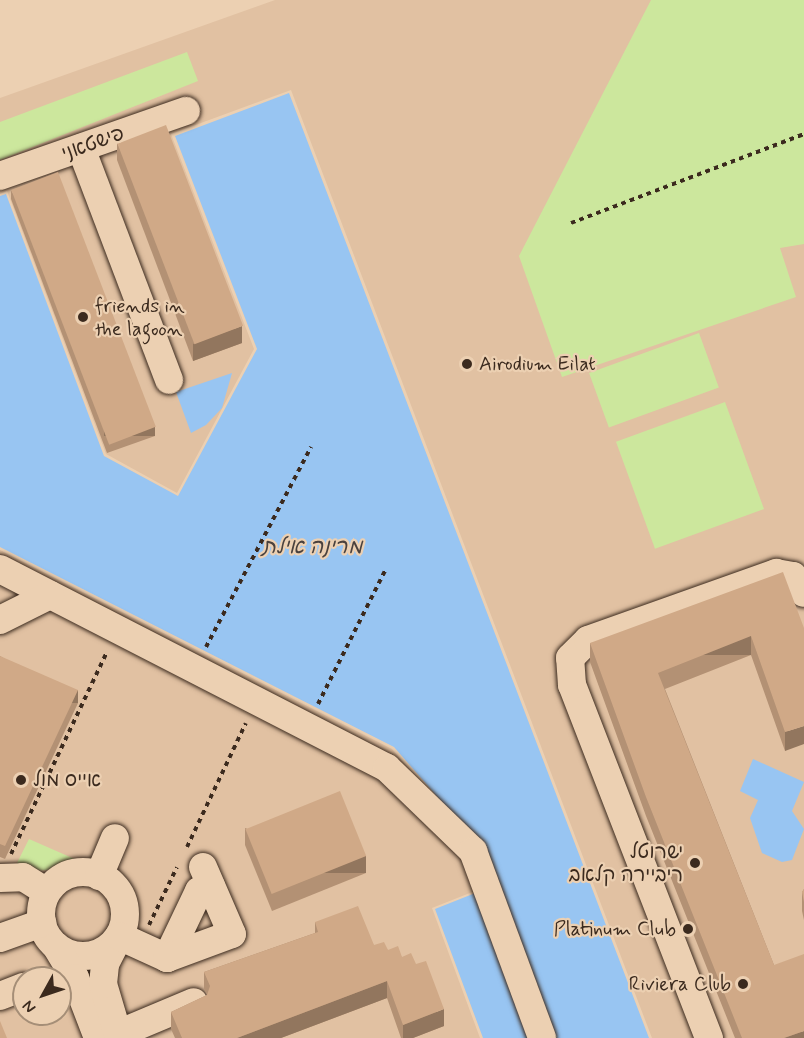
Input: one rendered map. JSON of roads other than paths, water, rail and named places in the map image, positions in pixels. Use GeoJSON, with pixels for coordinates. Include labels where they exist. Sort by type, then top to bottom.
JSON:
{"type":"FeatureCollection","features":[{"type":"Feature","properties":{"kind":"street","name":"פישטאני"},"geometry":{"type":"LineString","coordinates":[[0,176],[186,111]]}},
{"type":"Feature","properties":{"kind":"street"},"geometry":{"type":"LineString","coordinates":[[81,148],[169,380]]}},
{"type":"Feature","properties":{"kind":"street"},"geometry":{"type":"LineString","coordinates":[[0,569],[387,768],[473,851],[542,1038]]}},
{"type":"Feature","properties":{"kind":"street"},"geometry":{"type":"LineString","coordinates":[[709,1038],[572,685],[570,658],[588,640],[776,573],[793,576],[804,593]]}},
{"type":"Feature","properties":{"kind":"street"},"geometry":{"type":"LineString","coordinates":[[0,620],[50,595]]}},
{"type":"Feature","properties":{"kind":"street"},"geometry":{"type":"LineString","coordinates":[[99,876],[115,838]]}},
{"type":"Feature","properties":{"kind":"street"},"geometry":{"type":"LineString","coordinates":[[3,872],[23,877],[47,892]]}},
{"type":"Feature","properties":{"kind":"street"},"geometry":{"type":"LineString","coordinates":[[59,966],[41,910],[47,892],[67,875],[86,873],[99,876],[115,888],[122,899],[124,918],[119,936],[107,957],[103,977],[112,1037]]}},
{"type":"Feature","properties":{"kind":"street"},"geometry":{"type":"LineString","coordinates":[[119,936],[167,958],[232,934],[207,877],[167,958]]}},
{"type":"Feature","properties":{"kind":"street"},"geometry":{"type":"LineString","coordinates":[[0,938],[49,935],[73,955],[92,955],[110,946],[119,936]]}},
{"type":"Feature","properties":{"kind":"street"},"geometry":{"type":"LineString","coordinates":[[72,988],[112,1037]]}},
{"type":"Feature","properties":{"kind":"street"},"geometry":{"type":"LineString","coordinates":[[112,1037],[151,1030],[194,1002]]}},
{"type":"Feature","properties":{"kind":"water","name":"מרינה אילת"},"geometry":{"type":"Polygon","coordinates":[[[289,93],[649,1038],[483,1038],[435,909],[493,886],[474,839],[394,747],[0,547],[0,196],[6,194],[104,456],[178,496],[257,349],[175,136],[289,93]]]}},
{"type":"Feature","properties":{"kind":"water"},"geometry":{"type":"Polygon","coordinates":[[[232,373],[222,408],[206,425],[191,433],[176,392],[232,373]]]}},
{"type":"Feature","properties":{"kind":"water"},"geometry":{"type":"Polygon","coordinates":[[[753,759],[804,782],[792,811],[804,829],[792,860],[782,862],[762,853],[750,818],[758,800],[740,791],[753,759]]]}},
{"type":"Feature","properties":{"kind":"place","name":"friends in the lagoon"},"geometry":{"type":"Point","coordinates":[83,317]}},
{"type":"Feature","properties":{"kind":"place","name":"Airodium Eilat"},"geometry":{"type":"Point","coordinates":[467,364]}},
{"type":"Feature","properties":{"kind":"place","name":"אייס מול"},"geometry":{"type":"Point","coordinates":[21,780]}},
{"type":"Feature","properties":{"kind":"place","name":"ישרוטל ריביירה קלאב"},"geometry":{"type":"Point","coordinates":[695,863]}},
{"type":"Feature","properties":{"kind":"place","name":"Platinum Club"},"geometry":{"type":"Point","coordinates":[688,929]}},
{"type":"Feature","properties":{"kind":"place","name":"Riviera Club"},"geometry":{"type":"Point","coordinates":[743,984]}}]}
